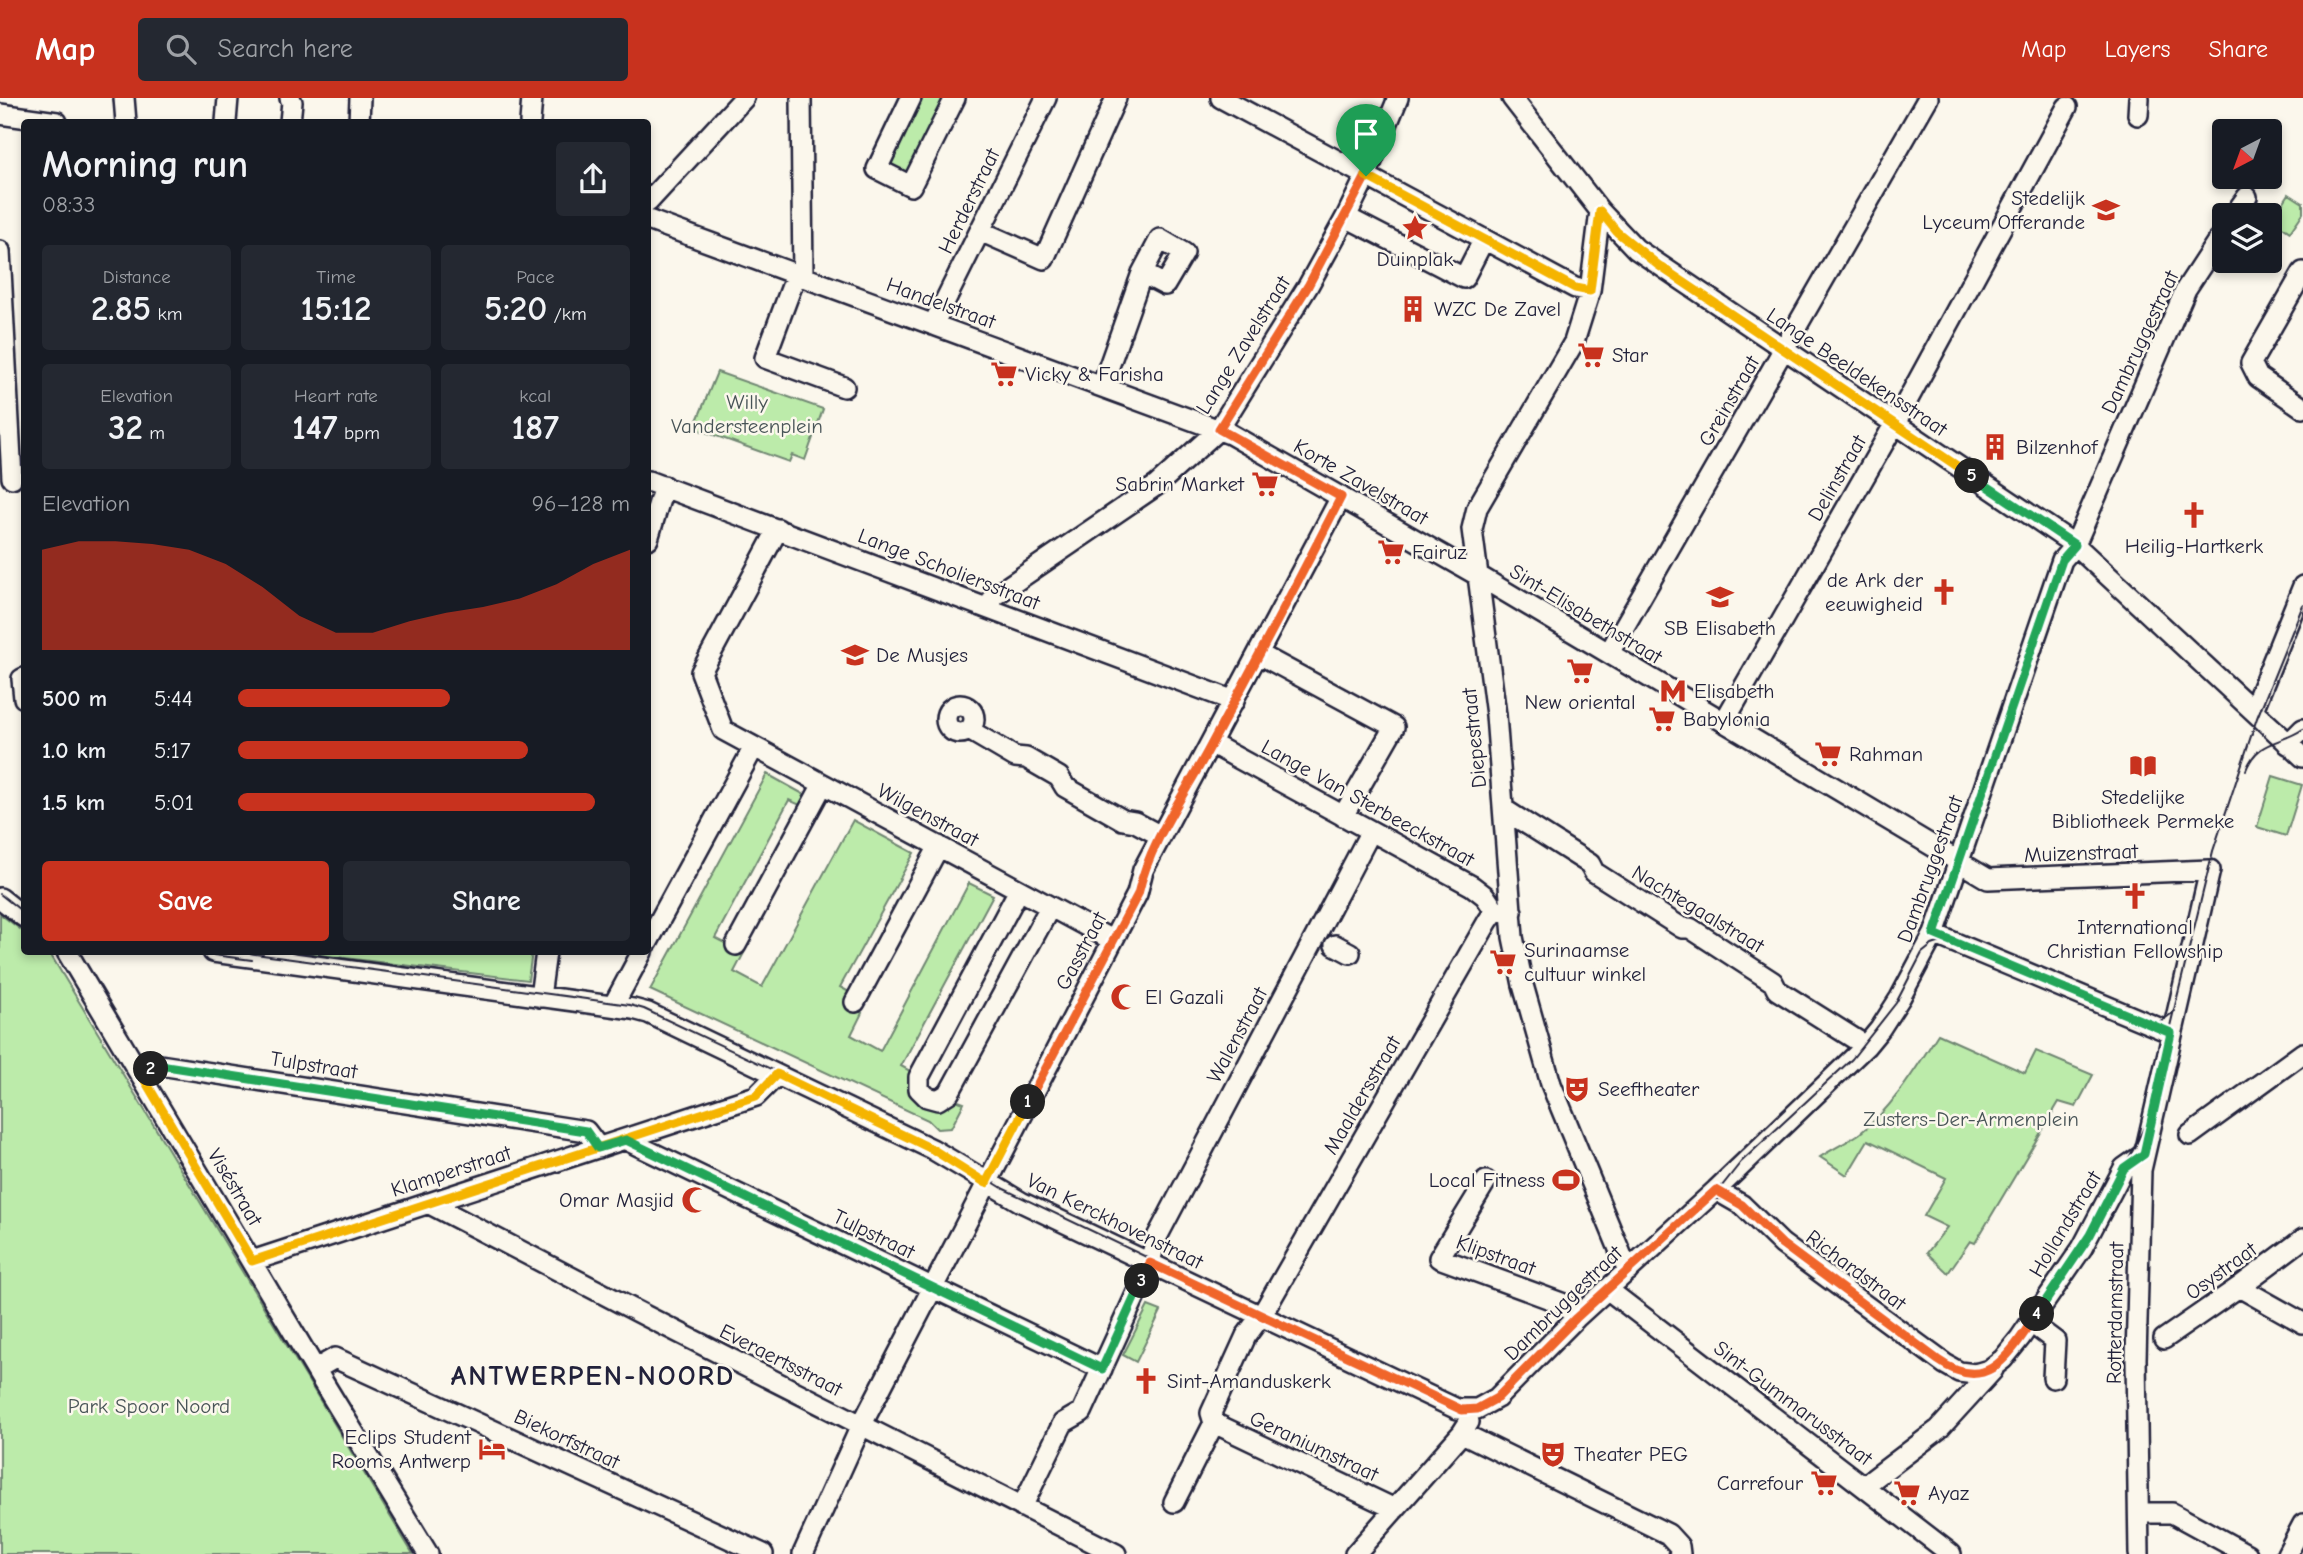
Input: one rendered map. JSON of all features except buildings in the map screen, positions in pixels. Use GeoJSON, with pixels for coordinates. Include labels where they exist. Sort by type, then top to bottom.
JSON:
{"type":"FeatureCollection","features":[{"type":"Feature","properties":{"kind":"street"},"geometry":{"type":"LineString","coordinates":[[124,98],[126,119]]}},
{"type":"Feature","properties":{"kind":"street"},"geometry":{"type":"LineString","coordinates":[[226,119],[228,98]]}},
{"type":"Feature","properties":{"kind":"street"},"geometry":{"type":"LineString","coordinates":[[290,98],[290,119]]}},
{"type":"Feature","properties":{"kind":"street"},"geometry":{"type":"LineString","coordinates":[[359,119],[360,98]]}},
{"type":"Feature","properties":{"kind":"street"},"geometry":{"type":"LineString","coordinates":[[530,119],[532,98]]}},
{"type":"Feature","properties":{"kind":"street"},"geometry":{"type":"LineString","coordinates":[[651,199],[744,98]]}},
{"type":"Feature","properties":{"kind":"street"},"geometry":{"type":"LineString","coordinates":[[801,98],[799,276],[765,358],[844,387]]}},
{"type":"Feature","properties":{"kind":"street"},"geometry":{"type":"LineString","coordinates":[[911,98],[877,169],[911,186],[955,98]]}},
{"type":"Feature","properties":{"kind":"street","name":"Herderstraat"},"geometry":{"type":"LineString","coordinates":[[933,325],[1046,98]]}},
{"type":"Feature","properties":{"kind":"street"},"geometry":{"type":"LineString","coordinates":[[980,231],[1044,259],[1116,98]]}},
{"type":"Feature","properties":{"kind":"street"},"geometry":{"type":"LineString","coordinates":[[1221,98],[1575,288],[1590,291]]}},
{"type":"Feature","properties":{"kind":"street","name":"Lange Zavelstraat"},"geometry":{"type":"LineString","coordinates":[[989,608],[994,596],[1157,485],[1219,429],[1308,286],[1346,217],[1398,98]]}},
{"type":"Feature","properties":{"kind":"street","name":"Lange Beeldekensstraat"},"geometry":{"type":"LineString","coordinates":[[1512,98],[1600,211],[1636,249],[2075,545],[2296,751]]}},
{"type":"Feature","properties":{"kind":"street","name":"Greinstraat"},"geometry":{"type":"LineString","coordinates":[[1609,653],[1928,98]]}},
{"type":"Feature","properties":{"kind":"street","name":"Delinstraat"},"geometry":{"type":"LineString","coordinates":[[1724,722],[1894,425],[2067,107]]}},
{"type":"Feature","properties":{"kind":"street"},"geometry":{"type":"LineString","coordinates":[[0,114],[36,119]]}},
{"type":"Feature","properties":{"kind":"street"},"geometry":{"type":"LineString","coordinates":[[2243,203],[2247,197]]}},
{"type":"Feature","properties":{"kind":"street","name":"Diepestraat"},"geometry":{"type":"LineString","coordinates":[[1600,211],[1590,291],[1574,342],[1477,508],[1472,529],[1505,810],[1503,911],[1513,937],[1523,985],[1551,1084],[1628,1270]]}},
{"type":"Feature","properties":{"kind":"street"},"geometry":{"type":"LineString","coordinates":[[1346,217],[1464,278],[1484,239]]}},
{"type":"Feature","properties":{"kind":"street","name":"Handelstraat"},"geometry":{"type":"LineString","coordinates":[[651,221],[1219,429]]}},
{"type":"Feature","properties":{"kind":"street","name":"Dambruggestraat"},"geometry":{"type":"LineString","coordinates":[[1355,1554],[1462,1433],[1477,1409],[1497,1398],[1576,1318],[1716,1190],[1866,1046],[1880,1029],[1934,934],[2062,560],[2075,545],[2186,289],[2212,249]]}},
{"type":"Feature","properties":{"kind":"street"},"geometry":{"type":"LineString","coordinates":[[0,251],[12,478]]}},
{"type":"Feature","properties":{"kind":"street"},"geometry":{"type":"LineString","coordinates":[[1102,386],[1142,273]]}},
{"type":"Feature","properties":{"kind":"street"},"geometry":{"type":"LineString","coordinates":[[2301,278],[2251,363],[2258,377],[2303,408]]}},
{"type":"Feature","properties":{"kind":"street","name":"Korte Zavelstraat"},"geometry":{"type":"LineString","coordinates":[[1219,429],[1479,576]]}},
{"type":"Feature","properties":{"kind":"street"},"geometry":{"type":"LineString","coordinates":[[651,518],[656,483]]}},
{"type":"Feature","properties":{"kind":"street","name":"Lange Scholiersstraat"},"geometry":{"type":"LineString","coordinates":[[656,483],[1234,701]]}},
{"type":"Feature","properties":{"kind":"street","name":"Gasstraat"},"geometry":{"type":"LineString","coordinates":[[803,1554],[861,1426],[1138,894],[1143,870],[1341,497]]}},
{"type":"Feature","properties":{"kind":"street","name":"Wilgenstraat"},"geometry":{"type":"LineString","coordinates":[[778,528],[701,672],[723,730],[1112,940]]}},
{"type":"Feature","properties":{"kind":"street","name":"Sint-Elisabethstraat"},"geometry":{"type":"LineString","coordinates":[[1479,576],[1959,863]]}},
{"type":"Feature","properties":{"kind":"street"},"geometry":{"type":"LineString","coordinates":[[2257,714],[2303,586]]}},
{"type":"Feature","properties":{"kind":"street"},"geometry":{"type":"LineString","coordinates":[[1259,654],[1394,727],[1343,816]]}},
{"type":"Feature","properties":{"kind":"street"},"geometry":{"type":"LineString","coordinates":[[2296,751],[2303,729]]}},
{"type":"Feature","properties":{"kind":"street"},"geometry":{"type":"LineString","coordinates":[[969,730],[1015,758],[1026,758],[1059,777],[1065,787],[1124,820],[1135,822],[1161,836]]}},
{"type":"Feature","properties":{"kind":"street","name":"Lange Van Sterbeeckstraat"},"geometry":{"type":"LineString","coordinates":[[1212,744],[1472,886],[1503,911]]}},
{"type":"Feature","properties":{"kind":"street"},"geometry":{"type":"LineString","coordinates":[[651,936],[754,747]]}},
{"type":"Feature","properties":{"kind":"street"},"geometry":{"type":"LineString","coordinates":[[736,945],[823,784]]}},
{"type":"Feature","properties":{"kind":"street","name":"Nachtegaalstraat"},"geometry":{"type":"LineString","coordinates":[[1505,810],[1590,864],[1594,872],[1682,928],[1690,928],[1700,934],[1773,982],[1777,990],[1866,1046]]}},
{"type":"Feature","properties":{"kind":"street","name":"Walenstraat"},"geometry":{"type":"LineString","coordinates":[[1022,1507],[1063,1423],[1082,1412],[1150,1263],[1156,1239],[1332,943],[1371,831]]}},
{"type":"Feature","properties":{"kind":"street"},"geometry":{"type":"LineString","coordinates":[[855,1002],[939,846]]}},
{"type":"Feature","properties":{"kind":"street","name":"Muizenstraat"},"geometry":{"type":"LineString","coordinates":[[1959,863],[1988,879],[2210,870]]}},
{"type":"Feature","properties":{"kind":"street","name":"Rotterdamstraat"},"geometry":{"type":"LineString","coordinates":[[2139,1554],[2136,1359],[2141,1170],[2210,870]]}},
{"type":"Feature","properties":{"kind":"street"},"geometry":{"type":"LineString","coordinates":[[1019,890],[919,1077],[919,1089],[927,1097],[938,1100],[949,1093],[1050,906]]}},
{"type":"Feature","properties":{"kind":"street"},"geometry":{"type":"LineString","coordinates":[[0,898],[21,915]]}},
{"type":"Feature","properties":{"kind":"street","name":"Maaldersstraat"},"geometry":{"type":"LineString","coordinates":[[1174,1502],[1214,1423],[1210,1413],[1246,1336],[1503,911]]}},
{"type":"Feature","properties":{"kind":"street"},"geometry":{"type":"LineString","coordinates":[[1934,934],[2171,1033]]}},
{"type":"Feature","properties":{"kind":"street","name":"Viséstraat"},"geometry":{"type":"LineString","coordinates":[[69,955],[428,1554]]}},
{"type":"Feature","properties":{"kind":"street","name":"Van Kerckhovenstraat"},"geometry":{"type":"LineString","coordinates":[[235,955],[648,1013],[932,1149],[1021,1202],[1457,1409],[1477,1409]]}},
{"type":"Feature","properties":{"kind":"street"},"geometry":{"type":"LineString","coordinates":[[540,996],[546,955]]}},
{"type":"Feature","properties":{"kind":"street"},"geometry":{"type":"LineString","coordinates":[[612,1006],[640,955]]}},
{"type":"Feature","properties":{"kind":"street"},"geometry":{"type":"LineString","coordinates":[[2190,1135],[2303,1053]]}},
{"type":"Feature","properties":{"kind":"street","name":"Tulpstraat"},"geometry":{"type":"LineString","coordinates":[[141,1074],[160,1065],[586,1131],[598,1148]]}},
{"type":"Feature","properties":{"kind":"street","name":"Klamperstraat"},"geometry":{"type":"LineString","coordinates":[[252,1261],[756,1096],[777,1074]]}},
{"type":"Feature","properties":{"kind":"street","name":"Tulpstraat"},"geometry":{"type":"LineString","coordinates":[[626,1140],[1102,1369]]}},
{"type":"Feature","properties":{"kind":"street","name":"Hollandstraat"},"geometry":{"type":"LineString","coordinates":[[1864,1486],[1939,1429],[2003,1359],[2090,1235],[2124,1168],[2144,1154]]}},
{"type":"Feature","properties":{"kind":"street","name":"Klipstraat"},"geometry":{"type":"LineString","coordinates":[[1486,1181],[1439,1258],[1564,1304],[1576,1318]]}},
{"type":"Feature","properties":{"kind":"street","name":"Richardstraat"},"geometry":{"type":"LineString","coordinates":[[1716,1190],[1742,1205],[1782,1244],[1945,1364],[1959,1372],[1975,1374]]}},
{"type":"Feature","properties":{"kind":"street","name":"Everaertsstraat"},"geometry":{"type":"LineString","coordinates":[[428,1203],[1116,1554]]}},
{"type":"Feature","properties":{"kind":"street","name":"Osystraat"},"geometry":{"type":"LineString","coordinates":[[2164,1339],[2303,1239]]}},
{"type":"Feature","properties":{"kind":"street"},"geometry":{"type":"LineString","coordinates":[[2239,1287],[2303,1323]]}},
{"type":"Feature","properties":{"kind":"street","name":"Sint-Gummarusstraat"},"geometry":{"type":"LineString","coordinates":[[1607,1289],[1951,1554]]}},
{"type":"Feature","properties":{"kind":"street"},"geometry":{"type":"LineString","coordinates":[[2031,1322],[2055,1341],[2053,1378]]}},
{"type":"Feature","properties":{"kind":"street","name":"Biekorfstraat"},"geometry":{"type":"LineString","coordinates":[[316,1370],[335,1358],[763,1554]]}},
{"type":"Feature","properties":{"kind":"street","name":"Hollandstraat"},"geometry":{"type":"LineString","coordinates":[[1975,1374],[1989,1370],[2003,1359]]}},
{"type":"Feature","properties":{"kind":"street","name":"Geraniumstraat"},"geometry":{"type":"LineString","coordinates":[[1214,1423],[1395,1509]]}},
{"type":"Feature","properties":{"kind":"street"},"geometry":{"type":"LineString","coordinates":[[1462,1433],[1668,1534],[1679,1546],[1680,1554]]}},
{"type":"Feature","properties":{"kind":"street"},"geometry":{"type":"LineString","coordinates":[[2140,1513],[2172,1513],[2247,1554]]}},
{"type":"Feature","properties":{"kind":"street"},"geometry":{"type":"LineString","coordinates":[[2287,1554],[2303,1524]]}},
{"type":"Feature","properties":{"kind":"green space"},"geometry":{"type":"Polygon","coordinates":[[[919,98],[949,98],[910,177],[886,165],[919,98]]]}},
{"type":"Feature","properties":{"kind":"green space"},"geometry":{"type":"Polygon","coordinates":[[[2289,194],[2303,203],[2303,213],[2290,232],[2282,227],[2282,205],[2289,194]]]}},
{"type":"Feature","properties":{"kind":"green space","name":"Willy Vandersteenplein"},"geometry":{"type":"Polygon","coordinates":[[[717,372],[823,409],[805,460],[792,455],[789,462],[694,428],[717,372]]]}},
{"type":"Feature","properties":{"kind":"green space"},"geometry":{"type":"Polygon","coordinates":[[[767,774],[805,795],[800,805],[789,800],[715,938],[744,953],[734,972],[762,987],[853,820],[914,853],[840,987],[851,993],[846,1004],[862,1013],[851,1035],[880,1051],[969,883],[993,895],[901,1066],[912,1072],[911,1084],[964,1103],[951,1128],[937,1129],[928,1120],[650,990],[767,774]]]}},
{"type":"Feature","properties":{"kind":"green space"},"geometry":{"type":"Polygon","coordinates":[[[2273,776],[2302,785],[2286,836],[2257,827],[2273,776]]]}},
{"type":"Feature","properties":{"kind":"green space","name":"Park Spoor Noord"},"geometry":{"type":"Polygon","coordinates":[[[0,914],[21,930],[21,955],[51,955],[413,1554],[0,1554],[0,914]]]}},
{"type":"Feature","properties":{"kind":"green space"},"geometry":{"type":"Polygon","coordinates":[[[320,955],[532,955],[528,980],[320,955]]]}},
{"type":"Feature","properties":{"kind":"green space","name":"Zusters-Der-Armenplein"},"geometry":{"type":"Polygon","coordinates":[[[1938,1034],[2025,1073],[2036,1051],[2093,1075],[2076,1107],[2059,1102],[1975,1243],[1970,1241],[1948,1273],[1927,1253],[1947,1227],[1924,1216],[1946,1178],[1868,1140],[1847,1175],[1820,1157],[1859,1134],[1882,1113],[1938,1034]]]}},
{"type":"Feature","properties":{"kind":"green space"},"geometry":{"type":"Polygon","coordinates":[[[1148,1306],[1161,1311],[1136,1362],[1123,1355],[1148,1306]]]}},
{"type":"Feature","properties":{"kind":"tram line"},"geometry":{"type":"LineString","coordinates":[[263,955],[644,1009],[938,1148],[1004,1189],[1458,1406],[1479,1404],[1495,1395],[1574,1315],[1662,1234],[1697,1203],[1712,1199],[1728,1199],[1743,1207],[1771,1234],[1945,1365],[1963,1373],[1979,1373],[1995,1366],[2009,1354],[2087,1242],[2146,1124],[2213,851],[2257,718],[2303,605]]}},
{"type":"Feature","properties":{"kind":"tram line"},"geometry":{"type":"LineString","coordinates":[[2246,770],[2251,760],[2263,748],[2303,729]]}},
{"type":"Feature","properties":{"kind":"tram line"},"geometry":{"type":"LineString","coordinates":[[0,894],[21,911]]}},
{"type":"Feature","properties":{"kind":"tram line"},"geometry":{"type":"LineString","coordinates":[[1705,1202],[1718,1191],[1741,1162],[1852,1059],[1896,1003],[1922,953],[1932,945],[1944,941],[1964,943],[2095,1000],[2133,1023],[2159,1023],[2175,1011]]}},
{"type":"Feature","properties":{"kind":"tram line"},"geometry":{"type":"LineString","coordinates":[[214,955],[252,960]]}},
{"type":"Feature","properties":{"kind":"place","name":"Stedelijk Lyceum Offerande"},"geometry":{"type":"Point","coordinates":[2106,210]}},
{"type":"Feature","properties":{"kind":"place","name":"Duinplak"},"geometry":{"type":"Point","coordinates":[1415,228]}},
{"type":"Feature","properties":{"kind":"place","name":"WZC De Zavel"},"geometry":{"type":"Point","coordinates":[1413,309]}},
{"type":"Feature","properties":{"kind":"place","name":"Star"},"geometry":{"type":"Point","coordinates":[1591,355]}},
{"type":"Feature","properties":{"kind":"place","name":"Vicky & Farisha"},"geometry":{"type":"Point","coordinates":[1004,374]}},
{"type":"Feature","properties":{"kind":"place","name":"Bilzenhof"},"geometry":{"type":"Point","coordinates":[1995,447]}},
{"type":"Feature","properties":{"kind":"place","name":"Sabrin Market"},"geometry":{"type":"Point","coordinates":[1265,484]}},
{"type":"Feature","properties":{"kind":"place","name":"Heilig-Hartkerk"},"geometry":{"type":"Point","coordinates":[2194,515]}},
{"type":"Feature","properties":{"kind":"place","name":"Fairuz"},"geometry":{"type":"Point","coordinates":[1391,552]}},
{"type":"Feature","properties":{"kind":"place","name":"de Ark der eeuwigheid"},"geometry":{"type":"Point","coordinates":[1944,592]}},
{"type":"Feature","properties":{"kind":"place","name":"SB Elisabeth"},"geometry":{"type":"Point","coordinates":[1720,597]}},
{"type":"Feature","properties":{"kind":"place","name":"De Musjes"},"geometry":{"type":"Point","coordinates":[855,655]}},
{"type":"Feature","properties":{"kind":"place","name":"New oriental"},"geometry":{"type":"Point","coordinates":[1580,671]}},
{"type":"Feature","properties":{"kind":"place","name":"Elisabeth"},"geometry":{"type":"Point","coordinates":[1673,691]}},
{"type":"Feature","properties":{"kind":"place","name":"Babylonia"},"geometry":{"type":"Point","coordinates":[1662,719]}},
{"type":"Feature","properties":{"kind":"place","name":"Rahman"},"geometry":{"type":"Point","coordinates":[1828,754]}},
{"type":"Feature","properties":{"kind":"place","name":"Stedelijke Bibliotheek Permeke"},"geometry":{"type":"Point","coordinates":[2143,766]}},
{"type":"Feature","properties":{"kind":"place","name":"International Christian Fellowship"},"geometry":{"type":"Point","coordinates":[2135,896]}},
{"type":"Feature","properties":{"kind":"place","name":"Surinaamse cultuur winkel"},"geometry":{"type":"Point","coordinates":[1503,962]}},
{"type":"Feature","properties":{"kind":"place","name":"El Gazali"},"geometry":{"type":"Point","coordinates":[1124,997]}},
{"type":"Feature","properties":{"kind":"place","name":"Seeftheater"},"geometry":{"type":"Point","coordinates":[1577,1089]}},
{"type":"Feature","properties":{"kind":"place","name":"Local Fitness"},"geometry":{"type":"Point","coordinates":[1566,1180]}},
{"type":"Feature","properties":{"kind":"place","name":"Omar Masjid"},"geometry":{"type":"Point","coordinates":[695,1200]}},
{"type":"Feature","properties":{"kind":"place","name":"Sint-Amanduskerk"},"geometry":{"type":"Point","coordinates":[1146,1381]}},
{"type":"Feature","properties":{"kind":"place","name":"Eclips Student Rooms Antwerp"},"geometry":{"type":"Point","coordinates":[492,1449]}},
{"type":"Feature","properties":{"kind":"place","name":"Theater PEG"},"geometry":{"type":"Point","coordinates":[1553,1454]}},
{"type":"Feature","properties":{"kind":"place","name":"Carrefour"},"geometry":{"type":"Point","coordinates":[1824,1483]}},
{"type":"Feature","properties":{"kind":"place","name":"Ayaz"},"geometry":{"type":"Point","coordinates":[1907,1493]}},
{"type":"Feature","properties":{"kind":"district","name":"ANTWERPEN-NOORD"},"geometry":{"type":"Point","coordinates":[593,1376]}},
{"type":"Feature","properties":{"kind":"route"},"geometry":{"type":"LineString","coordinates":[[1366,176],[1308,286],[1219,429],[1341,497],[1143,870],[1138,894],[986,1183],[932,1149],[777,1074],[756,1096],[626,1140],[252,1261],[141,1074],[160,1065],[586,1131],[598,1148],[626,1140],[1102,1369],[1150,1263],[1457,1409],[1477,1409],[1497,1398],[1559,1334],[1716,1190],[1742,1205],[1782,1244],[1952,1369],[1966,1374],[1983,1373],[2003,1359],[2082,1248],[2124,1168],[2144,1154],[2171,1033],[1934,934],[2062,560],[2075,545],[1658,265],[1617,232],[1600,211],[1590,291],[1575,288],[1366,176]]}}]}
